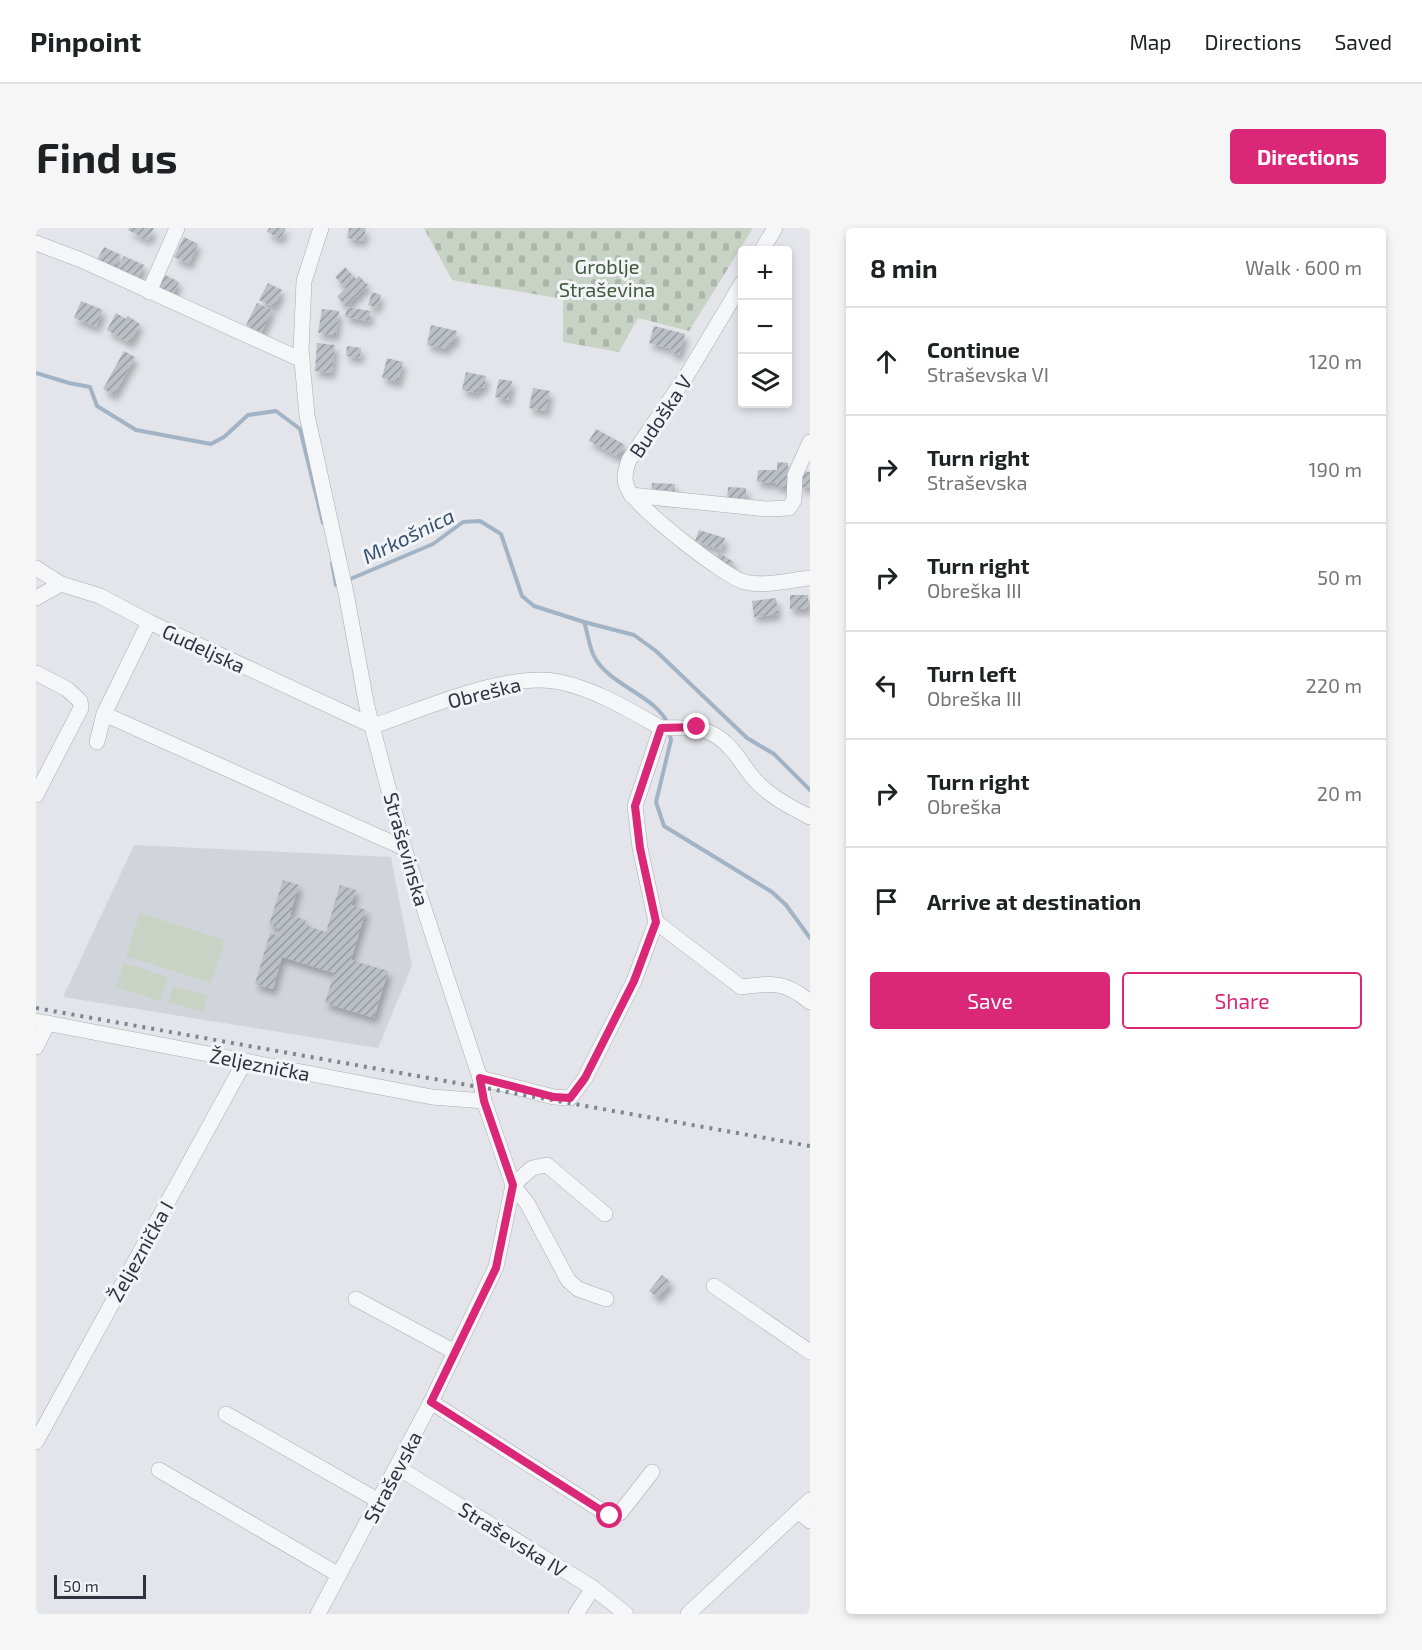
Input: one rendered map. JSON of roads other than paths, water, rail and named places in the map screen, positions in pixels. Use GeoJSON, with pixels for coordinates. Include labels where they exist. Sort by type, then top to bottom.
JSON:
{"type":"FeatureCollection","features":[{"type":"Feature","properties":{"kind":"street"},"geometry":{"type":"LineString","coordinates":[[149,292],[177,228]]}},
{"type":"Feature","properties":{"kind":"street"},"geometry":{"type":"LineString","coordinates":[[36,243],[81,260],[302,360],[304,281],[321,228]]}},
{"type":"Feature","properties":{"kind":"street"},"geometry":{"type":"LineString","coordinates":[[764,246],[775,228]]}},
{"type":"Feature","properties":{"kind":"street","name":"Budoška V"},"geometry":{"type":"LineString","coordinates":[[631,495],[626,484],[625,470],[629,460],[687,375],[738,290]]}},
{"type":"Feature","properties":{"kind":"street","name":"Straševinska"},"geometry":{"type":"LineString","coordinates":[[302,360],[307,415],[342,573],[367,707],[404,848],[480,1078],[484,1101]]}},
{"type":"Feature","properties":{"kind":"street"},"geometry":{"type":"LineString","coordinates":[[631,495],[766,509],[789,508],[794,500],[795,475],[810,442]]}},
{"type":"Feature","properties":{"kind":"street"},"geometry":{"type":"LineString","coordinates":[[631,495],[663,526],[734,578],[755,584],[810,578]]}},
{"type":"Feature","properties":{"kind":"street","name":"Gudeljska"},"geometry":{"type":"LineString","coordinates":[[36,568],[61,584],[100,596],[149,622],[373,726]]}},
{"type":"Feature","properties":{"kind":"street"},"geometry":{"type":"LineString","coordinates":[[36,598],[61,584]]}},
{"type":"Feature","properties":{"kind":"street"},"geometry":{"type":"LineString","coordinates":[[97,742],[104,714],[149,622]]}},
{"type":"Feature","properties":{"kind":"street"},"geometry":{"type":"LineString","coordinates":[[36,673],[74,694],[80,700],[81,708],[36,795]]}},
{"type":"Feature","properties":{"kind":"street","name":"Obreška"},"geometry":{"type":"LineString","coordinates":[[373,726],[487,687],[526,680],[559,682],[604,696],[669,728],[697,727],[712,734],[732,749],[755,780],[777,799],[810,817]]}},
{"type":"Feature","properties":{"kind":"street"},"geometry":{"type":"LineString","coordinates":[[104,714],[404,848]]}},
{"type":"Feature","properties":{"kind":"street"},"geometry":{"type":"LineString","coordinates":[[480,1078],[554,1097],[570,1098],[585,1078],[634,981],[656,922],[640,848],[635,806],[669,728]]}},
{"type":"Feature","properties":{"kind":"street"},"geometry":{"type":"LineString","coordinates":[[656,922],[741,987],[770,983],[795,990],[810,1002]]}},
{"type":"Feature","properties":{"kind":"street"},"geometry":{"type":"LineString","coordinates":[[36,1047],[42,1022]]}},
{"type":"Feature","properties":{"kind":"street","name":"Željeznička"},"geometry":{"type":"LineString","coordinates":[[42,1022],[432,1097],[484,1101]]}},
{"type":"Feature","properties":{"kind":"street","name":"Željeznička I"},"geometry":{"type":"LineString","coordinates":[[36,1442],[245,1061]]}},
{"type":"Feature","properties":{"kind":"street"},"geometry":{"type":"LineString","coordinates":[[484,1101],[513,1185],[527,1203],[568,1280],[578,1289],[606,1299]]}},
{"type":"Feature","properties":{"kind":"street"},"geometry":{"type":"LineString","coordinates":[[513,1185],[532,1168],[547,1165],[605,1214]]}},
{"type":"Feature","properties":{"kind":"street","name":"Straševska"},"geometry":{"type":"LineString","coordinates":[[318,1614],[431,1402],[496,1268],[513,1185]]}},
{"type":"Feature","properties":{"kind":"street"},"geometry":{"type":"LineString","coordinates":[[714,1286],[810,1352]]}},
{"type":"Feature","properties":{"kind":"street"},"geometry":{"type":"LineString","coordinates":[[356,1299],[455,1352]]}},
{"type":"Feature","properties":{"kind":"street"},"geometry":{"type":"LineString","coordinates":[[431,1402],[610,1516],[620,1513],[652,1472]]}},
{"type":"Feature","properties":{"kind":"street"},"geometry":{"type":"LineString","coordinates":[[226,1414],[379,1501]]}},
{"type":"Feature","properties":{"kind":"street","name":"Straševska IV"},"geometry":{"type":"LineString","coordinates":[[397,1467],[593,1588],[626,1614]]}},
{"type":"Feature","properties":{"kind":"street"},"geometry":{"type":"LineString","coordinates":[[159,1470],[339,1575]]}},
{"type":"Feature","properties":{"kind":"street"},"geometry":{"type":"LineString","coordinates":[[688,1614],[810,1500]]}},
{"type":"Feature","properties":{"kind":"street"},"geometry":{"type":"LineString","coordinates":[[798,1511],[810,1521]]}},
{"type":"Feature","properties":{"kind":"street"},"geometry":{"type":"LineString","coordinates":[[576,1614],[593,1588]]}},
{"type":"Feature","properties":{"kind":"waterway","name":"Mrkošnica"},"geometry":{"type":"LineString","coordinates":[[36,373],[90,387],[97,406],[136,430],[211,444],[224,437],[248,415],[276,411],[300,429],[323,523]]}},
{"type":"Feature","properties":{"kind":"waterway","name":"Mrkošnica"},"geometry":{"type":"LineString","coordinates":[[348,580],[433,544],[463,522],[480,521],[501,534],[522,596],[534,606],[584,622],[593,654],[602,668],[654,706],[668,724]]}},
{"type":"Feature","properties":{"kind":"waterway","name":"Mrkošnica"},"geometry":{"type":"LineString","coordinates":[[332,563],[336,585],[341,583]]}},
{"type":"Feature","properties":{"kind":"waterway"},"geometry":{"type":"LineString","coordinates":[[584,622],[634,635],[656,651],[747,738],[774,754],[810,790]]}},
{"type":"Feature","properties":{"kind":"waterway","name":"Mrkošnica"},"geometry":{"type":"LineString","coordinates":[[669,732],[671,740],[656,802],[664,826],[772,892],[786,905],[810,938]]}},
{"type":"Feature","properties":{"kind":"railway"},"geometry":{"type":"LineString","coordinates":[[36,1008],[810,1146]]}},
{"type":"Feature","properties":{"kind":"park label","name":"Groblje Straševina"},"geometry":{"type":"Point","coordinates":[607,278]}}]}
